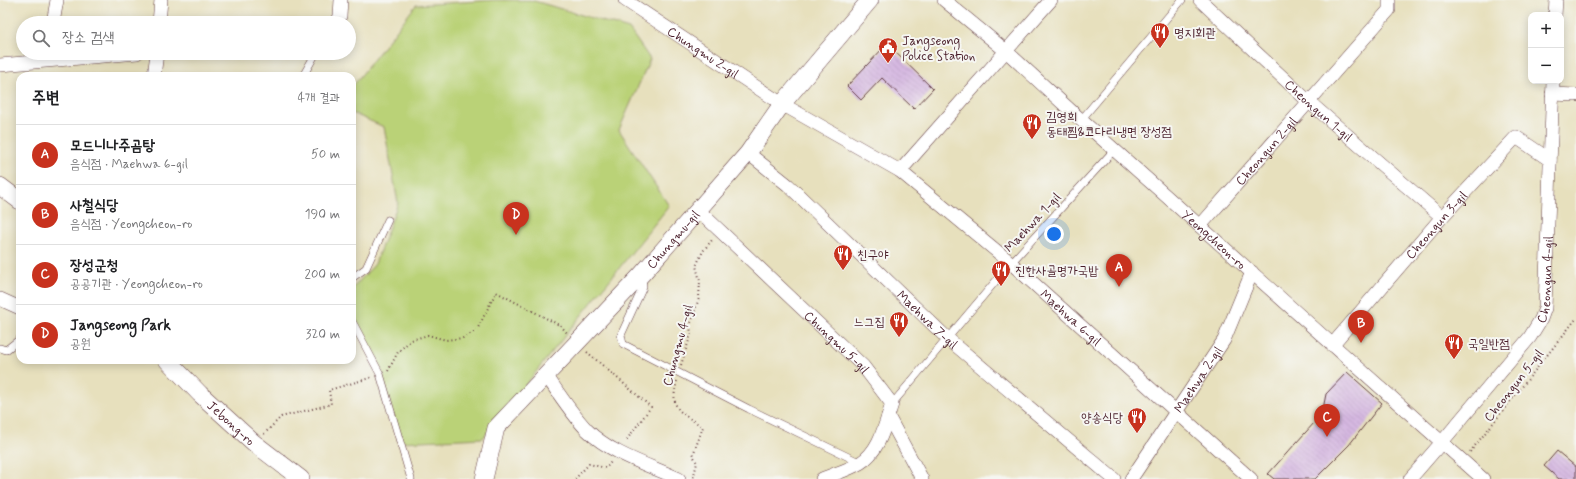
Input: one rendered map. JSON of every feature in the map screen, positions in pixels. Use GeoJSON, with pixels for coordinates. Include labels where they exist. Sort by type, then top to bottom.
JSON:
{"type":"FeatureCollection","features":[{"type":"Feature","properties":{"kind":"street"},"geometry":{"type":"LineString","coordinates":[[54,16],[57,0]]}},
{"type":"Feature","properties":{"kind":"street"},"geometry":{"type":"LineString","coordinates":[[160,16],[161,0]]}},
{"type":"Feature","properties":{"kind":"street"},"geometry":{"type":"LineString","coordinates":[[340,16],[341,0]]}},
{"type":"Feature","properties":{"kind":"street","name":"Chungmu 2-gil"},"geometry":{"type":"LineString","coordinates":[[625,0],[782,104]]}},
{"type":"Feature","properties":{"kind":"street","name":"Chungmu-gil"},"geometry":{"type":"LineString","coordinates":[[484,479],[496,428],[642,274],[748,153],[782,104],[870,0]]}},
{"type":"Feature","properties":{"kind":"street","name":"Yeongcheon-ro"},"geometry":{"type":"LineString","coordinates":[[944,0],[1006,52],[1483,479]]}},
{"type":"Feature","properties":{"kind":"street"},"geometry":{"type":"LineString","coordinates":[[900,171],[1051,0]]}},
{"type":"Feature","properties":{"kind":"street","name":"Cheongun 1-gil"},"geometry":{"type":"LineString","coordinates":[[1200,0],[1309,102],[1442,217]]}},
{"type":"Feature","properties":{"kind":"street","name":"Cheongun 2-gil"},"geometry":{"type":"LineString","coordinates":[[1200,226],[1388,10],[1389,0]]}},
{"type":"Feature","properties":{"kind":"street"},"geometry":{"type":"LineString","coordinates":[[1555,12],[1556,0]]}},
{"type":"Feature","properties":{"kind":"street"},"geometry":{"type":"LineString","coordinates":[[0,65],[30,60]]}},
{"type":"Feature","properties":{"kind":"street"},"geometry":{"type":"LineString","coordinates":[[155,72],[156,60]]}},
{"type":"Feature","properties":{"kind":"street"},"geometry":{"type":"LineString","coordinates":[[1552,87],[1576,95]]}},
{"type":"Feature","properties":{"kind":"street","name":"Cheongun 4-gil"},"geometry":{"type":"LineString","coordinates":[[1410,479],[1530,337],[1543,314],[1545,308],[1552,87]]}},
{"type":"Feature","properties":{"kind":"street","name":"Maehwa 6-gil"},"geometry":{"type":"LineString","coordinates":[[782,104],[900,171],[1011,263],[1251,479]]}},
{"type":"Feature","properties":{"kind":"street","name":"Cheongun 3-gil"},"geometry":{"type":"LineString","coordinates":[[1332,344],[1442,217],[1516,137],[1550,160]]}},
{"type":"Feature","properties":{"kind":"street","name":"Maehwa 7-gil"},"geometry":{"type":"LineString","coordinates":[[748,153],[788,185],[947,338],[1114,479]]}},
{"type":"Feature","properties":{"kind":"street"},"geometry":{"type":"LineString","coordinates":[[2,190],[16,199]]}},
{"type":"Feature","properties":{"kind":"street","name":"Chungmu 5-gil"},"geometry":{"type":"LineString","coordinates":[[697,210],[863,366],[890,410],[922,479]]}},
{"type":"Feature","properties":{"kind":"street","name":"Maehwa 2-gil"},"geometry":{"type":"LineString","coordinates":[[1131,479],[1224,340],[1252,272]]}},
{"type":"Feature","properties":{"kind":"street"},"geometry":{"type":"LineString","coordinates":[[0,299],[16,306]]}},
{"type":"Feature","properties":{"kind":"street","name":"Jebong-ro"},"geometry":{"type":"LineString","coordinates":[[171,364],[200,394],[254,443],[301,479]]}},
{"type":"Feature","properties":{"kind":"street"},"geometry":{"type":"LineString","coordinates":[[546,375],[567,406],[587,430],[603,443],[618,452],[679,479]]}},
{"type":"Feature","properties":{"kind":"street"},"geometry":{"type":"LineString","coordinates":[[822,479],[861,463],[875,449],[890,410]]}},
{"type":"Feature","properties":{"kind":"lane"},"geometry":{"type":"LineString","coordinates":[[1081,120],[1182,0]]}},
{"type":"Feature","properties":{"kind":"lane"},"geometry":{"type":"LineString","coordinates":[[306,72],[312,60]]}},
{"type":"Feature","properties":{"kind":"lane","name":"Maehwa 1-gil"},"geometry":{"type":"LineString","coordinates":[[890,410],[947,338],[1011,263],[1114,150]]}},
{"type":"Feature","properties":{"kind":"lane"},"geometry":{"type":"LineString","coordinates":[[356,275],[366,268],[388,220]]}},
{"type":"Feature","properties":{"kind":"lane"},"geometry":{"type":"LineString","coordinates":[[642,274],[643,287],[620,335],[623,344],[861,463]]}},
{"type":"Feature","properties":{"kind":"lane"},"geometry":{"type":"LineString","coordinates":[[356,329],[380,374],[411,479]]}},
{"type":"Feature","properties":{"kind":"lane"},"geometry":{"type":"LineString","coordinates":[[0,348],[6,350],[16,341]]}},
{"type":"Feature","properties":{"kind":"path","name":"Chungmu 4-gil"},"geometry":{"type":"LineString","coordinates":[[693,479],[697,463],[693,455],[703,427],[677,409],[673,395],[691,334],[690,326],[699,298],[700,281],[696,266],[703,251],[719,231]]}},
{"type":"Feature","properties":{"kind":"path"},"geometry":{"type":"LineString","coordinates":[[254,443],[281,417],[331,404],[329,390],[389,371],[398,352],[411,340],[428,335],[446,340],[463,338],[477,330],[496,292],[561,326],[577,343],[651,407],[606,468],[589,464],[575,479]]}},
{"type":"Feature","properties":{"kind":"path","name":"Cheongun 5-gil"},"geometry":{"type":"LineString","coordinates":[[1463,461],[1576,320]]}},
{"type":"Feature","properties":{"kind":"green space"},"geometry":{"type":"Polygon","coordinates":[[[494,0],[531,0],[629,29],[650,59],[619,130],[669,206],[483,438],[400,442],[380,374],[356,323],[356,285],[375,264],[398,203],[384,127],[356,115],[356,82],[416,5],[494,0]]]}},
{"type":"Feature","properties":{"kind":"building","name":"Jangseong Police Station"},"geometry":{"type":"Polygon","coordinates":[[[887,44],[933,89],[914,109],[882,78],[861,100],[847,86],[887,44]]]}},
{"type":"Feature","properties":{"kind":"building"},"geometry":{"type":"Polygon","coordinates":[[[1347,372],[1382,403],[1349,445],[1315,479],[1274,479],[1268,474],[1324,412],[1326,394],[1347,372]]]}},
{"type":"Feature","properties":{"kind":"building"},"geometry":{"type":"Polygon","coordinates":[[[1557,451],[1576,467],[1576,479],[1559,479],[1544,466],[1557,451]]]}},
{"type":"Feature","properties":{"kind":"place","name":"명지회관"},"geometry":{"type":"Point","coordinates":[1160,49]}},
{"type":"Feature","properties":{"kind":"place","name":"Jangseong Police Station"},"geometry":{"type":"Point","coordinates":[888,64]}},
{"type":"Feature","properties":{"kind":"place","name":"김영희 동태찜&코다리냉면 장성점"},"geometry":{"type":"Point","coordinates":[1032,140]}},
{"type":"Feature","properties":{"kind":"place","name":"Jangseong Park"},"geometry":{"type":"Point","coordinates":[516,235]}},
{"type":"Feature","properties":{"kind":"place","name":"친구야"},"geometry":{"type":"Point","coordinates":[843,271]}},
{"type":"Feature","properties":{"kind":"place","name":"진한사골명가국밥"},"geometry":{"type":"Point","coordinates":[1001,287]}},
{"type":"Feature","properties":{"kind":"place","name":"모드니나주곰탕"},"geometry":{"type":"Point","coordinates":[1119,287]}},
{"type":"Feature","properties":{"kind":"place","name":"느그집"},"geometry":{"type":"Point","coordinates":[899,338]}},
{"type":"Feature","properties":{"kind":"place","name":"사철식당"},"geometry":{"type":"Point","coordinates":[1361,343]}},
{"type":"Feature","properties":{"kind":"place","name":"국일반점"},"geometry":{"type":"Point","coordinates":[1454,360]}},
{"type":"Feature","properties":{"kind":"place","name":"양송식당"},"geometry":{"type":"Point","coordinates":[1137,434]}},
{"type":"Feature","properties":{"kind":"place","name":"장성군청"},"geometry":{"type":"Point","coordinates":[1327,437]}}]}
